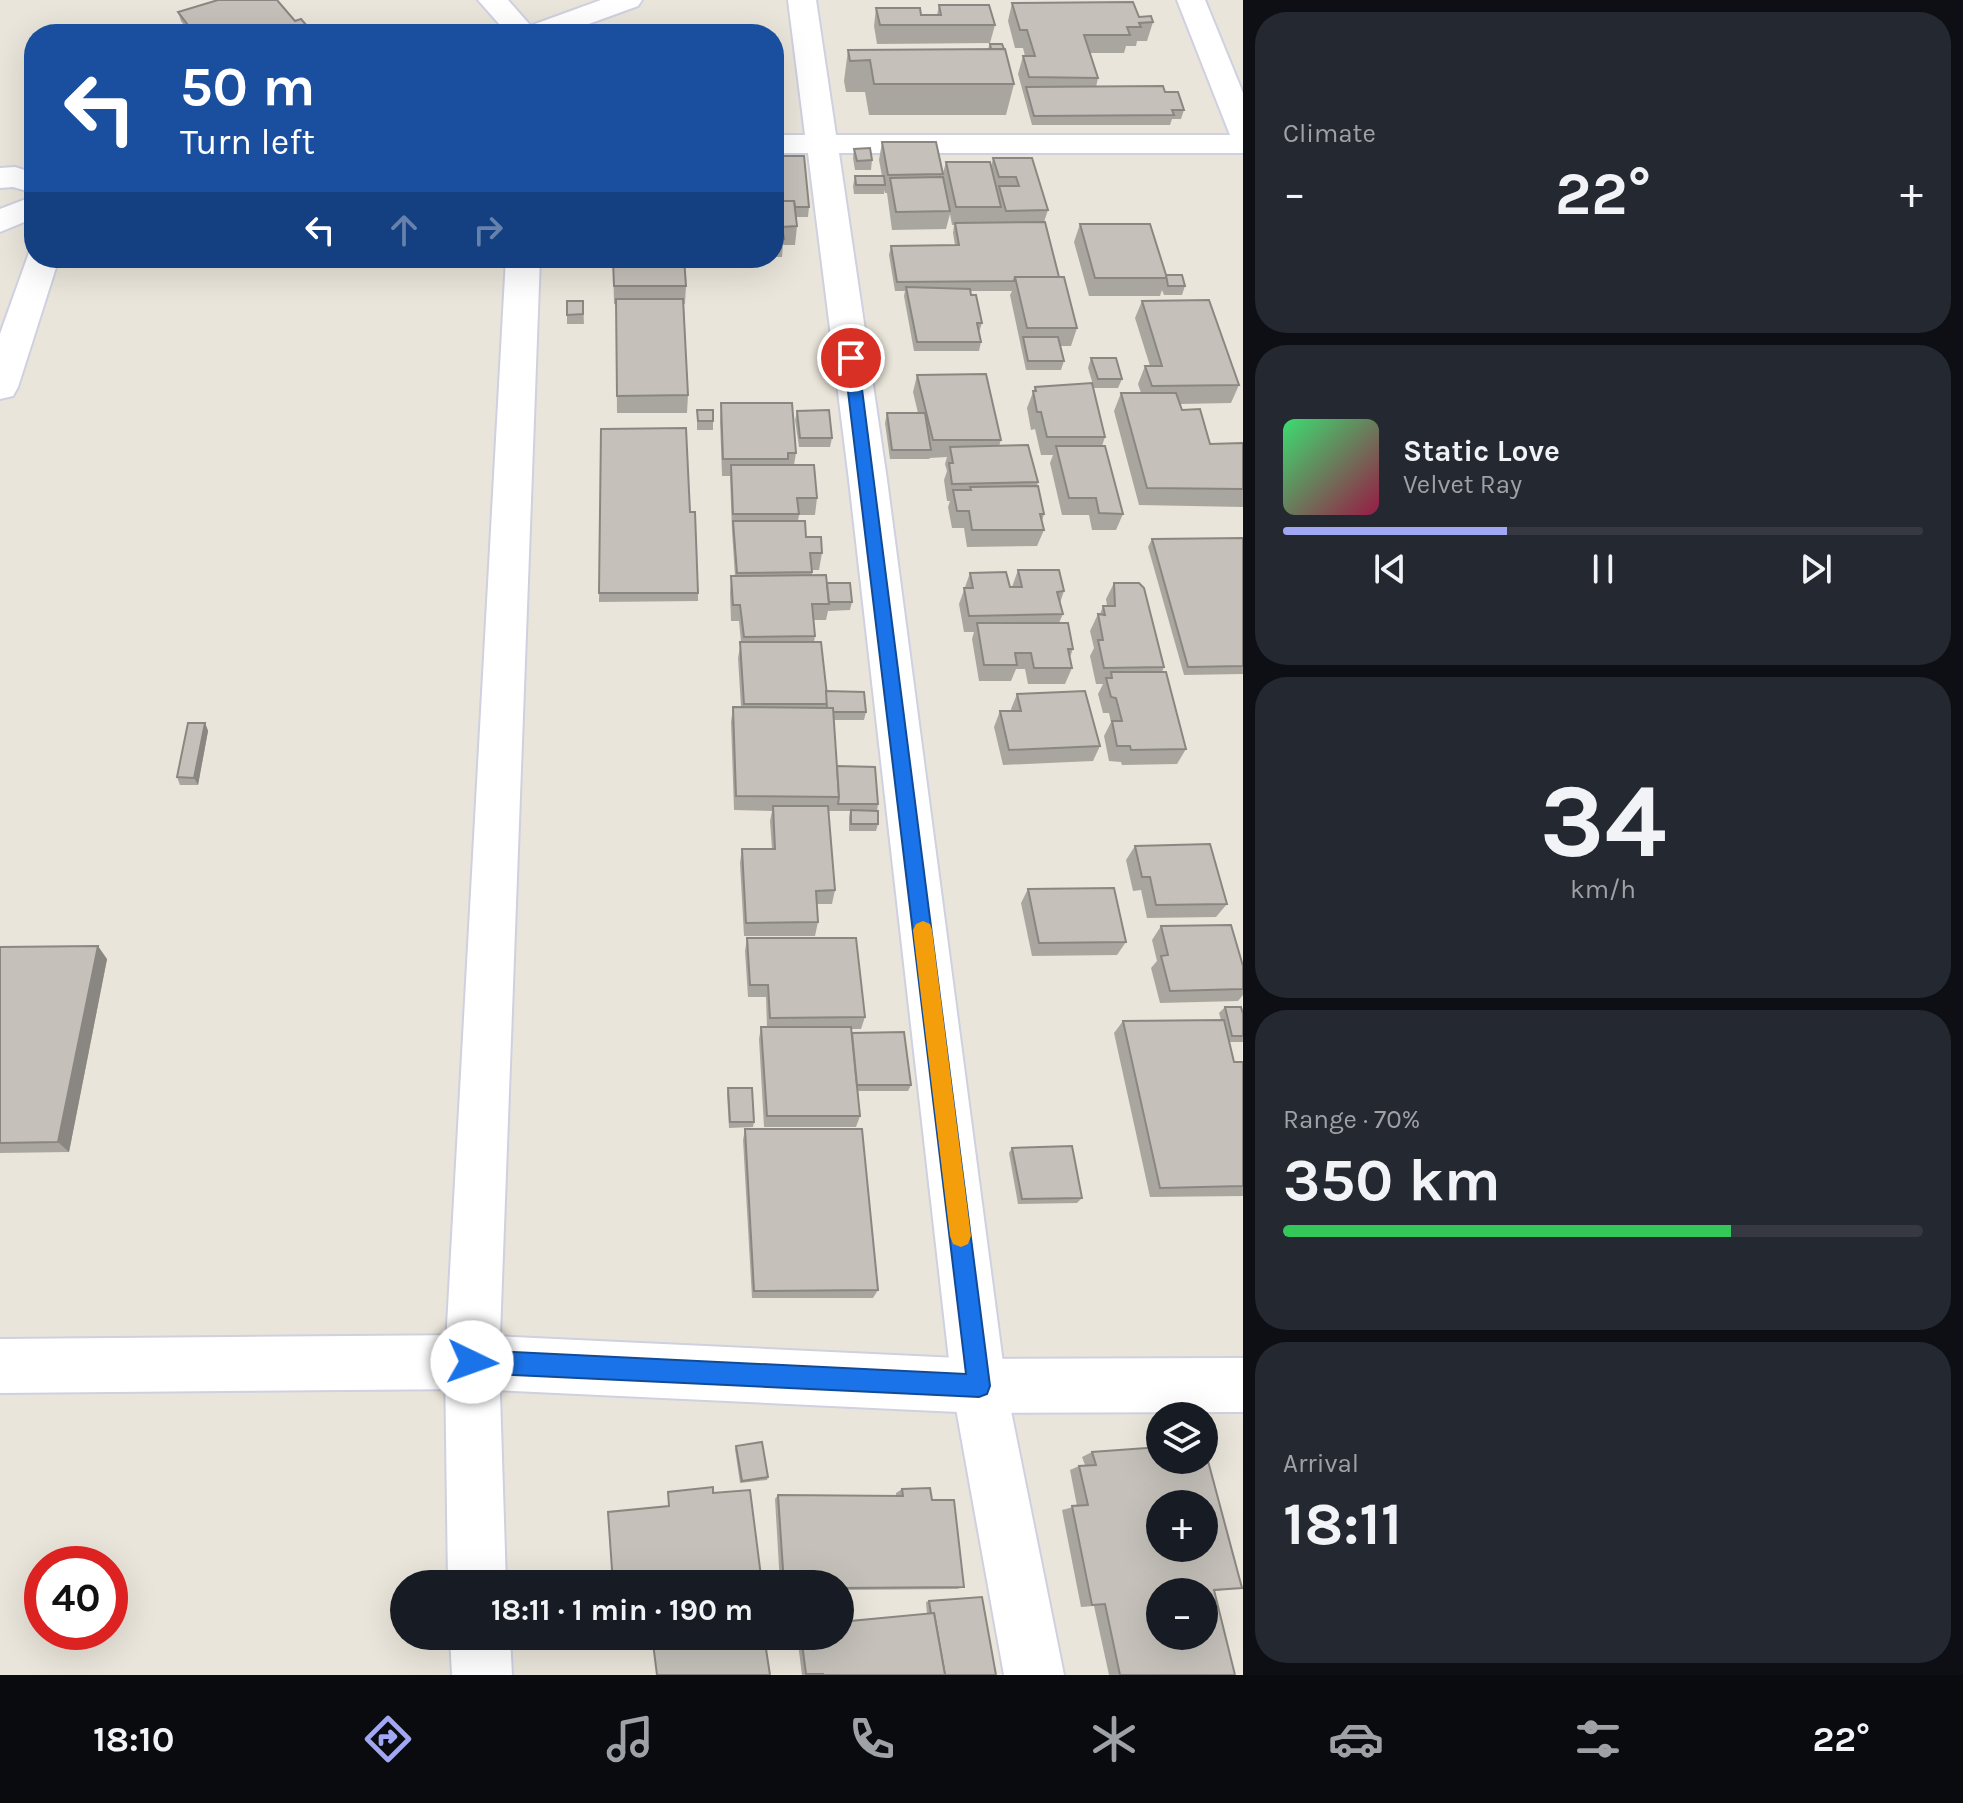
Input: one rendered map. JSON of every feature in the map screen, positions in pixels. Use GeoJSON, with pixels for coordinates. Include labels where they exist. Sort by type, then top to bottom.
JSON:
{"type":"FeatureCollection","features":[{"type":"Feature","properties":{"kind":"street"},"geometry":{"type":"LineString","coordinates":[[492,0],[515,24]]}},
{"type":"Feature","properties":{"kind":"street"},"geometry":{"type":"LineString","coordinates":[[562,24],[628,0]]}},
{"type":"Feature","properties":{"kind":"street"},"geometry":{"type":"LineString","coordinates":[[802,0],[868,480],[979,1386],[1034,1675]]}},
{"type":"Feature","properties":{"kind":"street"},"geometry":{"type":"LineString","coordinates":[[1191,0],[1243,131]]}},
{"type":"Feature","properties":{"kind":"street"},"geometry":{"type":"LineString","coordinates":[[784,144],[1243,144]]}},
{"type":"Feature","properties":{"kind":"street"},"geometry":{"type":"LineString","coordinates":[[0,178],[24,180]]}},
{"type":"Feature","properties":{"kind":"street"},"geometry":{"type":"LineString","coordinates":[[0,222],[24,211]]}},
{"type":"Feature","properties":{"kind":"street"},"geometry":{"type":"LineString","coordinates":[[0,387],[39,268]]}},
{"type":"Feature","properties":{"kind":"street"},"geometry":{"type":"LineString","coordinates":[[477,1570],[472,1362],[523,268]]}},
{"type":"Feature","properties":{"kind":"street"},"geometry":{"type":"LineString","coordinates":[[0,1366],[472,1362],[979,1386],[1243,1385]]}},
{"type":"Feature","properties":{"kind":"street"},"geometry":{"type":"LineString","coordinates":[[481,1650],[482,1675]]}},
{"type":"Feature","properties":{"kind":"building"},"geometry":{"type":"Polygon","coordinates":[[[218,0],[277,0],[295,21],[301,19],[305,24],[187,24],[178,12],[218,0]]]}},
{"type":"Feature","properties":{"kind":"building"},"geometry":{"type":"Polygon","coordinates":[[[1133,2],[1139,17],[1151,16],[1153,22],[1139,23],[1141,27],[1127,27],[1130,35],[1084,35],[1098,78],[1029,77],[1023,56],[1035,56],[1027,30],[1020,30],[1012,3],[1133,2]]]}},
{"type":"Feature","properties":{"kind":"building"},"geometry":{"type":"Polygon","coordinates":[[[939,5],[989,5],[995,25],[880,25],[876,8],[920,8],[921,15],[941,15],[939,5]]]}},
{"type":"Feature","properties":{"kind":"building"},"geometry":{"type":"Polygon","coordinates":[[[990,44],[1002,44],[1004,49],[991,49],[990,44]]]}},
{"type":"Feature","properties":{"kind":"building"},"geometry":{"type":"Polygon","coordinates":[[[1005,49],[1014,84],[874,84],[870,60],[850,61],[848,50],[1005,49]]]}},
{"type":"Feature","properties":{"kind":"building"},"geometry":{"type":"Polygon","coordinates":[[[1163,86],[1165,92],[1178,92],[1184,110],[1172,110],[1174,115],[1034,116],[1026,87],[1163,86]]]}},
{"type":"Feature","properties":{"kind":"building"},"geometry":{"type":"Polygon","coordinates":[[[882,142],[936,142],[943,174],[888,175],[882,142]]]}},
{"type":"Feature","properties":{"kind":"building"},"geometry":{"type":"Polygon","coordinates":[[[870,148],[872,160],[857,161],[854,149],[870,148]]]}},
{"type":"Feature","properties":{"kind":"building"},"geometry":{"type":"Polygon","coordinates":[[[784,156],[804,156],[809,207],[795,207],[794,201],[784,201],[784,156]]]}},
{"type":"Feature","properties":{"kind":"building"},"geometry":{"type":"Polygon","coordinates":[[[993,158],[1032,158],[1048,210],[1006,211],[999,186],[1019,186],[1016,177],[999,177],[993,158]]]}},
{"type":"Feature","properties":{"kind":"building"},"geometry":{"type":"Polygon","coordinates":[[[946,162],[990,162],[1001,207],[956,207],[946,162]]]}},
{"type":"Feature","properties":{"kind":"building"},"geometry":{"type":"Polygon","coordinates":[[[855,176],[884,176],[885,185],[856,185],[855,176]]]}},
{"type":"Feature","properties":{"kind":"building"},"geometry":{"type":"Polygon","coordinates":[[[943,177],[950,211],[896,212],[890,178],[943,177]]]}},
{"type":"Feature","properties":{"kind":"building"},"geometry":{"type":"Polygon","coordinates":[[[784,201],[794,201],[797,226],[784,227],[784,201]]]}},
{"type":"Feature","properties":{"kind":"building"},"geometry":{"type":"Polygon","coordinates":[[[1045,222],[1059,277],[1015,277],[1014,281],[897,282],[891,246],[959,245],[955,223],[1045,222]]]}},
{"type":"Feature","properties":{"kind":"building"},"geometry":{"type":"Polygon","coordinates":[[[1080,224],[1150,224],[1167,278],[1095,278],[1080,224]]]}},
{"type":"Feature","properties":{"kind":"building"},"geometry":{"type":"Polygon","coordinates":[[[613,268],[685,268],[686,286],[614,286],[613,268]]]}},
{"type":"Feature","properties":{"kind":"building"},"geometry":{"type":"Polygon","coordinates":[[[1166,275],[1182,275],[1185,286],[1168,286],[1166,275]]]}},
{"type":"Feature","properties":{"kind":"building"},"geometry":{"type":"Polygon","coordinates":[[[1015,277],[1064,277],[1077,328],[1027,328],[1015,277]]]}},
{"type":"Feature","properties":{"kind":"building"},"geometry":{"type":"Polygon","coordinates":[[[906,287],[970,289],[971,295],[976,295],[982,323],[977,323],[981,342],[917,342],[906,287]]]}},
{"type":"Feature","properties":{"kind":"building"},"geometry":{"type":"Polygon","coordinates":[[[616,299],[683,299],[688,395],[617,396],[616,299]]]}},
{"type":"Feature","properties":{"kind":"building"},"geometry":{"type":"Polygon","coordinates":[[[1209,300],[1239,385],[1152,386],[1145,366],[1162,366],[1142,301],[1209,300]]]}},
{"type":"Feature","properties":{"kind":"building"},"geometry":{"type":"Polygon","coordinates":[[[567,301],[583,301],[583,314],[567,315],[567,301]]]}},
{"type":"Feature","properties":{"kind":"building"},"geometry":{"type":"Polygon","coordinates":[[[1023,337],[1058,337],[1064,361],[1028,361],[1023,337]]]}},
{"type":"Feature","properties":{"kind":"building"},"geometry":{"type":"Polygon","coordinates":[[[1091,358],[1116,358],[1122,379],[1098,379],[1091,358]]]}},
{"type":"Feature","properties":{"kind":"building"},"geometry":{"type":"Polygon","coordinates":[[[986,374],[1001,440],[933,440],[917,375],[986,374]]]}},
{"type":"Feature","properties":{"kind":"building"},"geometry":{"type":"Polygon","coordinates":[[[1092,383],[1105,437],[1047,437],[1041,412],[1037,412],[1035,387],[1092,383]]]}},
{"type":"Feature","properties":{"kind":"building"},"geometry":{"type":"Polygon","coordinates":[[[1121,393],[1176,393],[1182,410],[1200,409],[1210,444],[1243,443],[1243,489],[1147,488],[1121,393]]]}},
{"type":"Feature","properties":{"kind":"building"},"geometry":{"type":"Polygon","coordinates":[[[721,403],[792,403],[796,453],[788,453],[788,459],[723,459],[721,403]]]}},
{"type":"Feature","properties":{"kind":"building"},"geometry":{"type":"Polygon","coordinates":[[[697,410],[713,410],[713,421],[698,421],[697,410]]]}},
{"type":"Feature","properties":{"kind":"building"},"geometry":{"type":"Polygon","coordinates":[[[829,410],[832,438],[800,438],[797,411],[829,410]]]}},
{"type":"Feature","properties":{"kind":"building"},"geometry":{"type":"Polygon","coordinates":[[[887,413],[925,413],[931,450],[892,450],[887,413]]]}},
{"type":"Feature","properties":{"kind":"building"},"geometry":{"type":"Polygon","coordinates":[[[686,428],[690,512],[695,512],[698,593],[599,593],[601,429],[686,428]]]}},
{"type":"Feature","properties":{"kind":"building"},"geometry":{"type":"Polygon","coordinates":[[[1028,445],[1038,482],[952,484],[950,447],[1028,445]]]}},
{"type":"Feature","properties":{"kind":"building"},"geometry":{"type":"Polygon","coordinates":[[[1056,446],[1105,446],[1123,514],[1099,513],[1096,498],[1069,498],[1056,446]]]}},
{"type":"Feature","properties":{"kind":"building"},"geometry":{"type":"Polygon","coordinates":[[[731,465],[814,465],[817,498],[797,498],[799,514],[733,514],[731,465]]]}},
{"type":"Feature","properties":{"kind":"building"},"geometry":{"type":"Polygon","coordinates":[[[1038,486],[1044,530],[972,530],[969,511],[957,511],[953,490],[971,490],[970,487],[1038,486]]]}},
{"type":"Feature","properties":{"kind":"building"},"geometry":{"type":"Polygon","coordinates":[[[733,521],[805,521],[806,537],[821,537],[822,553],[810,553],[812,572],[737,573],[733,521]]]}},
{"type":"Feature","properties":{"kind":"building"},"geometry":{"type":"Polygon","coordinates":[[[1243,538],[1243,666],[1188,667],[1152,539],[1243,538]]]}},
{"type":"Feature","properties":{"kind":"building"},"geometry":{"type":"Polygon","coordinates":[[[1018,570],[1059,570],[1064,591],[1057,592],[1063,614],[969,616],[964,588],[973,588],[970,573],[1006,572],[1010,587],[1022,587],[1018,570]]]}},
{"type":"Feature","properties":{"kind":"building"},"geometry":{"type":"Polygon","coordinates":[[[826,575],[829,604],[812,604],[815,636],[744,637],[740,605],[733,605],[731,576],[826,575]]]}},
{"type":"Feature","properties":{"kind":"building"},"geometry":{"type":"Polygon","coordinates":[[[827,583],[850,583],[852,602],[829,602],[827,583]]]}},
{"type":"Feature","properties":{"kind":"building"},"geometry":{"type":"Polygon","coordinates":[[[1114,583],[1139,583],[1144,588],[1164,667],[1104,668],[1098,640],[1103,640],[1098,614],[1105,615],[1103,606],[1115,606],[1114,583]]]}},
{"type":"Feature","properties":{"kind":"building"},"geometry":{"type":"Polygon","coordinates":[[[977,623],[1068,623],[1073,649],[1068,649],[1072,668],[1034,668],[1031,653],[1015,653],[1017,665],[984,665],[977,623]]]}},
{"type":"Feature","properties":{"kind":"building"},"geometry":{"type":"Polygon","coordinates":[[[740,642],[821,642],[828,704],[744,704],[740,642]]]}},
{"type":"Feature","properties":{"kind":"building"},"geometry":{"type":"Polygon","coordinates":[[[1111,672],[1166,672],[1186,749],[1131,750],[1130,746],[1117,746],[1112,721],[1122,721],[1106,678],[1112,678],[1111,672]]]}},
{"type":"Feature","properties":{"kind":"building"},"geometry":{"type":"Polygon","coordinates":[[[826,691],[864,692],[866,712],[833,712],[833,708],[827,708],[826,691]]]}},
{"type":"Feature","properties":{"kind":"building"},"geometry":{"type":"Polygon","coordinates":[[[1085,691],[1100,746],[1009,750],[1000,711],[1021,711],[1017,694],[1085,691]]]}},
{"type":"Feature","properties":{"kind":"building"},"geometry":{"type":"Polygon","coordinates":[[[733,707],[833,708],[839,797],[736,796],[733,707]]]}},
{"type":"Feature","properties":{"kind":"building"},"geometry":{"type":"Polygon","coordinates":[[[188,723],[205,723],[194,778],[177,777],[188,723]]]}},
{"type":"Feature","properties":{"kind":"building"},"geometry":{"type":"Polygon","coordinates":[[[837,766],[875,767],[878,804],[838,804],[837,766]]]}},
{"type":"Feature","properties":{"kind":"building"},"geometry":{"type":"Polygon","coordinates":[[[773,806],[828,806],[835,890],[816,891],[818,922],[746,923],[742,849],[775,849],[773,806]]]}},
{"type":"Feature","properties":{"kind":"building"},"geometry":{"type":"Polygon","coordinates":[[[851,810],[878,811],[878,824],[851,824],[851,810]]]}},
{"type":"Feature","properties":{"kind":"building"},"geometry":{"type":"Polygon","coordinates":[[[1210,844],[1227,904],[1156,905],[1150,877],[1142,877],[1135,846],[1210,844]]]}},
{"type":"Feature","properties":{"kind":"building"},"geometry":{"type":"Polygon","coordinates":[[[1114,888],[1126,942],[1039,943],[1028,889],[1114,888]]]}},
{"type":"Feature","properties":{"kind":"building"},"geometry":{"type":"Polygon","coordinates":[[[1231,925],[1243,966],[1243,989],[1170,991],[1161,956],[1168,955],[1161,926],[1231,925]]]}},
{"type":"Feature","properties":{"kind":"building"},"geometry":{"type":"Polygon","coordinates":[[[747,938],[856,938],[865,1017],[770,1018],[768,985],[750,985],[747,938]]]}},
{"type":"Feature","properties":{"kind":"building"},"geometry":{"type":"Polygon","coordinates":[[[98,946],[58,1142],[0,1143],[0,947],[98,946]]]}},
{"type":"Feature","properties":{"kind":"building"},"geometry":{"type":"Polygon","coordinates":[[[1225,1007],[1241,1007],[1243,1036],[1232,1036],[1225,1007]]]}},
{"type":"Feature","properties":{"kind":"building"},"geometry":{"type":"Polygon","coordinates":[[[1224,1020],[1234,1062],[1243,1062],[1243,1186],[1160,1188],[1123,1021],[1224,1020]]]}},
{"type":"Feature","properties":{"kind":"building"},"geometry":{"type":"Polygon","coordinates":[[[761,1027],[851,1027],[860,1116],[767,1116],[761,1027]]]}},
{"type":"Feature","properties":{"kind":"building"},"geometry":{"type":"Polygon","coordinates":[[[904,1032],[911,1085],[857,1085],[852,1033],[904,1032]]]}},
{"type":"Feature","properties":{"kind":"building"},"geometry":{"type":"Polygon","coordinates":[[[728,1088],[752,1088],[754,1122],[730,1122],[728,1088]]]}},
{"type":"Feature","properties":{"kind":"building"},"geometry":{"type":"Polygon","coordinates":[[[745,1129],[862,1129],[878,1290],[754,1291],[745,1129]]]}},
{"type":"Feature","properties":{"kind":"building"},"geometry":{"type":"Polygon","coordinates":[[[1072,1146],[1082,1198],[1022,1199],[1012,1148],[1072,1146]]]}},
{"type":"Feature","properties":{"kind":"building"},"geometry":{"type":"Polygon","coordinates":[[[762,1442],[768,1477],[742,1481],[736,1446],[762,1442]]]}},
{"type":"Feature","properties":{"kind":"building"},"geometry":{"type":"Polygon","coordinates":[[[1146,1448],[1146,1474],[1211,1474],[1216,1490],[1146,1490],[1146,1562],[1218,1562],[1218,1498],[1242,1588],[1218,1590],[1218,1578],[1146,1578],[1146,1650],[1218,1650],[1218,1606],[1235,1675],[1120,1675],[1105,1604],[1092,1605],[1072,1506],[1088,1505],[1079,1466],[1096,1465],[1092,1452],[1146,1448]]]}},
{"type":"Feature","properties":{"kind":"building"},"geometry":{"type":"Polygon","coordinates":[[[713,1487],[713,1493],[750,1490],[760,1570],[612,1570],[608,1512],[669,1506],[668,1492],[713,1487]]]}},
{"type":"Feature","properties":{"kind":"building"},"geometry":{"type":"Polygon","coordinates":[[[930,1488],[932,1500],[954,1500],[964,1587],[854,1588],[854,1570],[783,1570],[778,1495],[903,1496],[902,1489],[930,1488]]]}},
{"type":"Feature","properties":{"kind":"building"},"geometry":{"type":"Polygon","coordinates":[[[982,1597],[996,1675],[945,1675],[929,1601],[982,1597]]]}},
{"type":"Feature","properties":{"kind":"building"},"geometry":{"type":"Polygon","coordinates":[[[934,1613],[945,1675],[806,1674],[803,1650],[854,1650],[854,1621],[934,1613]]]}},
{"type":"Feature","properties":{"kind":"building"},"geometry":{"type":"Polygon","coordinates":[[[654,1650],[766,1650],[770,1675],[657,1675],[654,1650]]]}},
{"type":"Feature","properties":{"kind":"slow traffic"},"geometry":{"type":"LineString","coordinates":[[923,930],[961,1236]]}},
{"type":"Feature","properties":{"kind":"route"},"geometry":{"type":"LineString","coordinates":[[472,1362],[979,1386],[851,358]]}}]}
